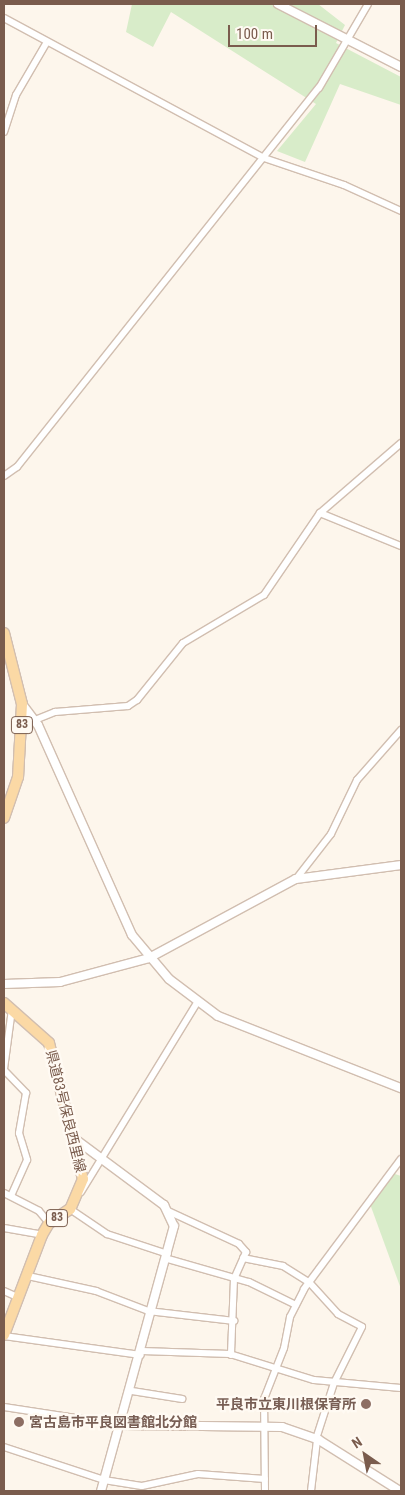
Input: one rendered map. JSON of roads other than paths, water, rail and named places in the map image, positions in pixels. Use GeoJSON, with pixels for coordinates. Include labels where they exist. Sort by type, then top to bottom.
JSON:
{"type":"FeatureCollection","features":[{"type":"Feature","properties":{"kind":"main road","name":"83"},"geometry":{"type":"LineString","coordinates":[[4,633],[22,704],[18,777],[4,818]]}},
{"type":"Feature","properties":{"kind":"main road","name":"県道83号保良西里線"},"geometry":{"type":"LineString","coordinates":[[4,1336],[42,1236],[49,1224],[70,1209],[80,1193],[83,1179],[75,1139],[49,1043],[8,1006]]}},
{"type":"Feature","properties":{"kind":"street"},"geometry":{"type":"LineString","coordinates":[[278,4],[401,67]]}},
{"type":"Feature","properties":{"kind":"street"},"geometry":{"type":"LineString","coordinates":[[4,476],[17,467],[319,88],[368,4]]}},
{"type":"Feature","properties":{"kind":"street"},"geometry":{"type":"LineString","coordinates":[[4,18],[264,158],[344,184],[401,211]]}},
{"type":"Feature","properties":{"kind":"street"},"geometry":{"type":"LineString","coordinates":[[4,132],[16,95],[47,42]]}},
{"type":"Feature","properties":{"kind":"street"},"geometry":{"type":"LineString","coordinates":[[35,720],[55,712],[128,706],[137,700],[182,643],[270,590],[320,513],[401,442]]}},
{"type":"Feature","properties":{"kind":"street"},"geometry":{"type":"LineString","coordinates":[[320,513],[401,546]]}},
{"type":"Feature","properties":{"kind":"street"},"geometry":{"type":"LineString","coordinates":[[22,704],[35,720],[119,911],[149,958],[197,1003],[248,1029],[401,1088]]}},
{"type":"Feature","properties":{"kind":"street"},"geometry":{"type":"LineString","coordinates":[[296,879],[331,834],[357,780],[401,730]]}},
{"type":"Feature","properties":{"kind":"street"},"geometry":{"type":"LineString","coordinates":[[4,984],[60,982],[149,958],[296,879],[401,865]]}},
{"type":"Feature","properties":{"kind":"street"},"geometry":{"type":"LineString","coordinates":[[80,1193],[102,1164],[197,1003]]}},
{"type":"Feature","properties":{"kind":"street"},"geometry":{"type":"LineString","coordinates":[[8,1006],[4,1070],[26,1093],[19,1134],[27,1160],[11,1196]]}},
{"type":"Feature","properties":{"kind":"street"},"geometry":{"type":"LineString","coordinates":[[75,1139],[102,1164],[168,1211],[239,1244],[246,1252],[234,1279],[234,1321],[231,1355]]}},
{"type":"Feature","properties":{"kind":"street"},"geometry":{"type":"LineString","coordinates":[[266,1491],[263,1427],[264,1398],[276,1369],[296,1305],[309,1282],[401,1160]]}},
{"type":"Feature","properties":{"kind":"street"},"geometry":{"type":"LineString","coordinates":[[4,1193],[39,1211],[49,1224]]}},
{"type":"Feature","properties":{"kind":"street"},"geometry":{"type":"LineString","coordinates":[[70,1209],[107,1234],[168,1257],[265,1288],[296,1305]]}},
{"type":"Feature","properties":{"kind":"street"},"geometry":{"type":"LineString","coordinates":[[101,1491],[122,1426],[168,1257],[174,1226],[168,1211]]}},
{"type":"Feature","properties":{"kind":"street"},"geometry":{"type":"LineString","coordinates":[[4,1228],[42,1236]]}},
{"type":"Feature","properties":{"kind":"street"},"geometry":{"type":"LineString","coordinates":[[243,1258],[283,1266],[309,1282],[338,1314],[362,1327],[334,1383],[316,1440],[311,1491]]}},
{"type":"Feature","properties":{"kind":"street"},"geometry":{"type":"LineString","coordinates":[[28,1276],[96,1291],[152,1311],[234,1321]]}},
{"type":"Feature","properties":{"kind":"street"},"geometry":{"type":"LineString","coordinates":[[4,1291],[20,1298]]}},
{"type":"Feature","properties":{"kind":"street"},"geometry":{"type":"LineString","coordinates":[[4,1336],[142,1353],[231,1355],[276,1369],[334,1383],[401,1388]]}},
{"type":"Feature","properties":{"kind":"street"},"geometry":{"type":"LineString","coordinates":[[132,1391],[182,1399]]}},
{"type":"Feature","properties":{"kind":"street"},"geometry":{"type":"LineString","coordinates":[[4,1407],[122,1426],[282,1427],[316,1440],[400,1491]]}},
{"type":"Feature","properties":{"kind":"street"},"geometry":{"type":"LineString","coordinates":[[4,1447],[104,1480],[142,1486],[198,1474],[265,1479]]}},
{"type":"Feature","properties":{"kind":"place","name":"平良市立東川根保育所"},"geometry":{"type":"Point","coordinates":[366,1404]}},
{"type":"Feature","properties":{"kind":"place","name":"宮古島市平良図書館北分館"},"geometry":{"type":"Point","coordinates":[19,1422]}}]}
